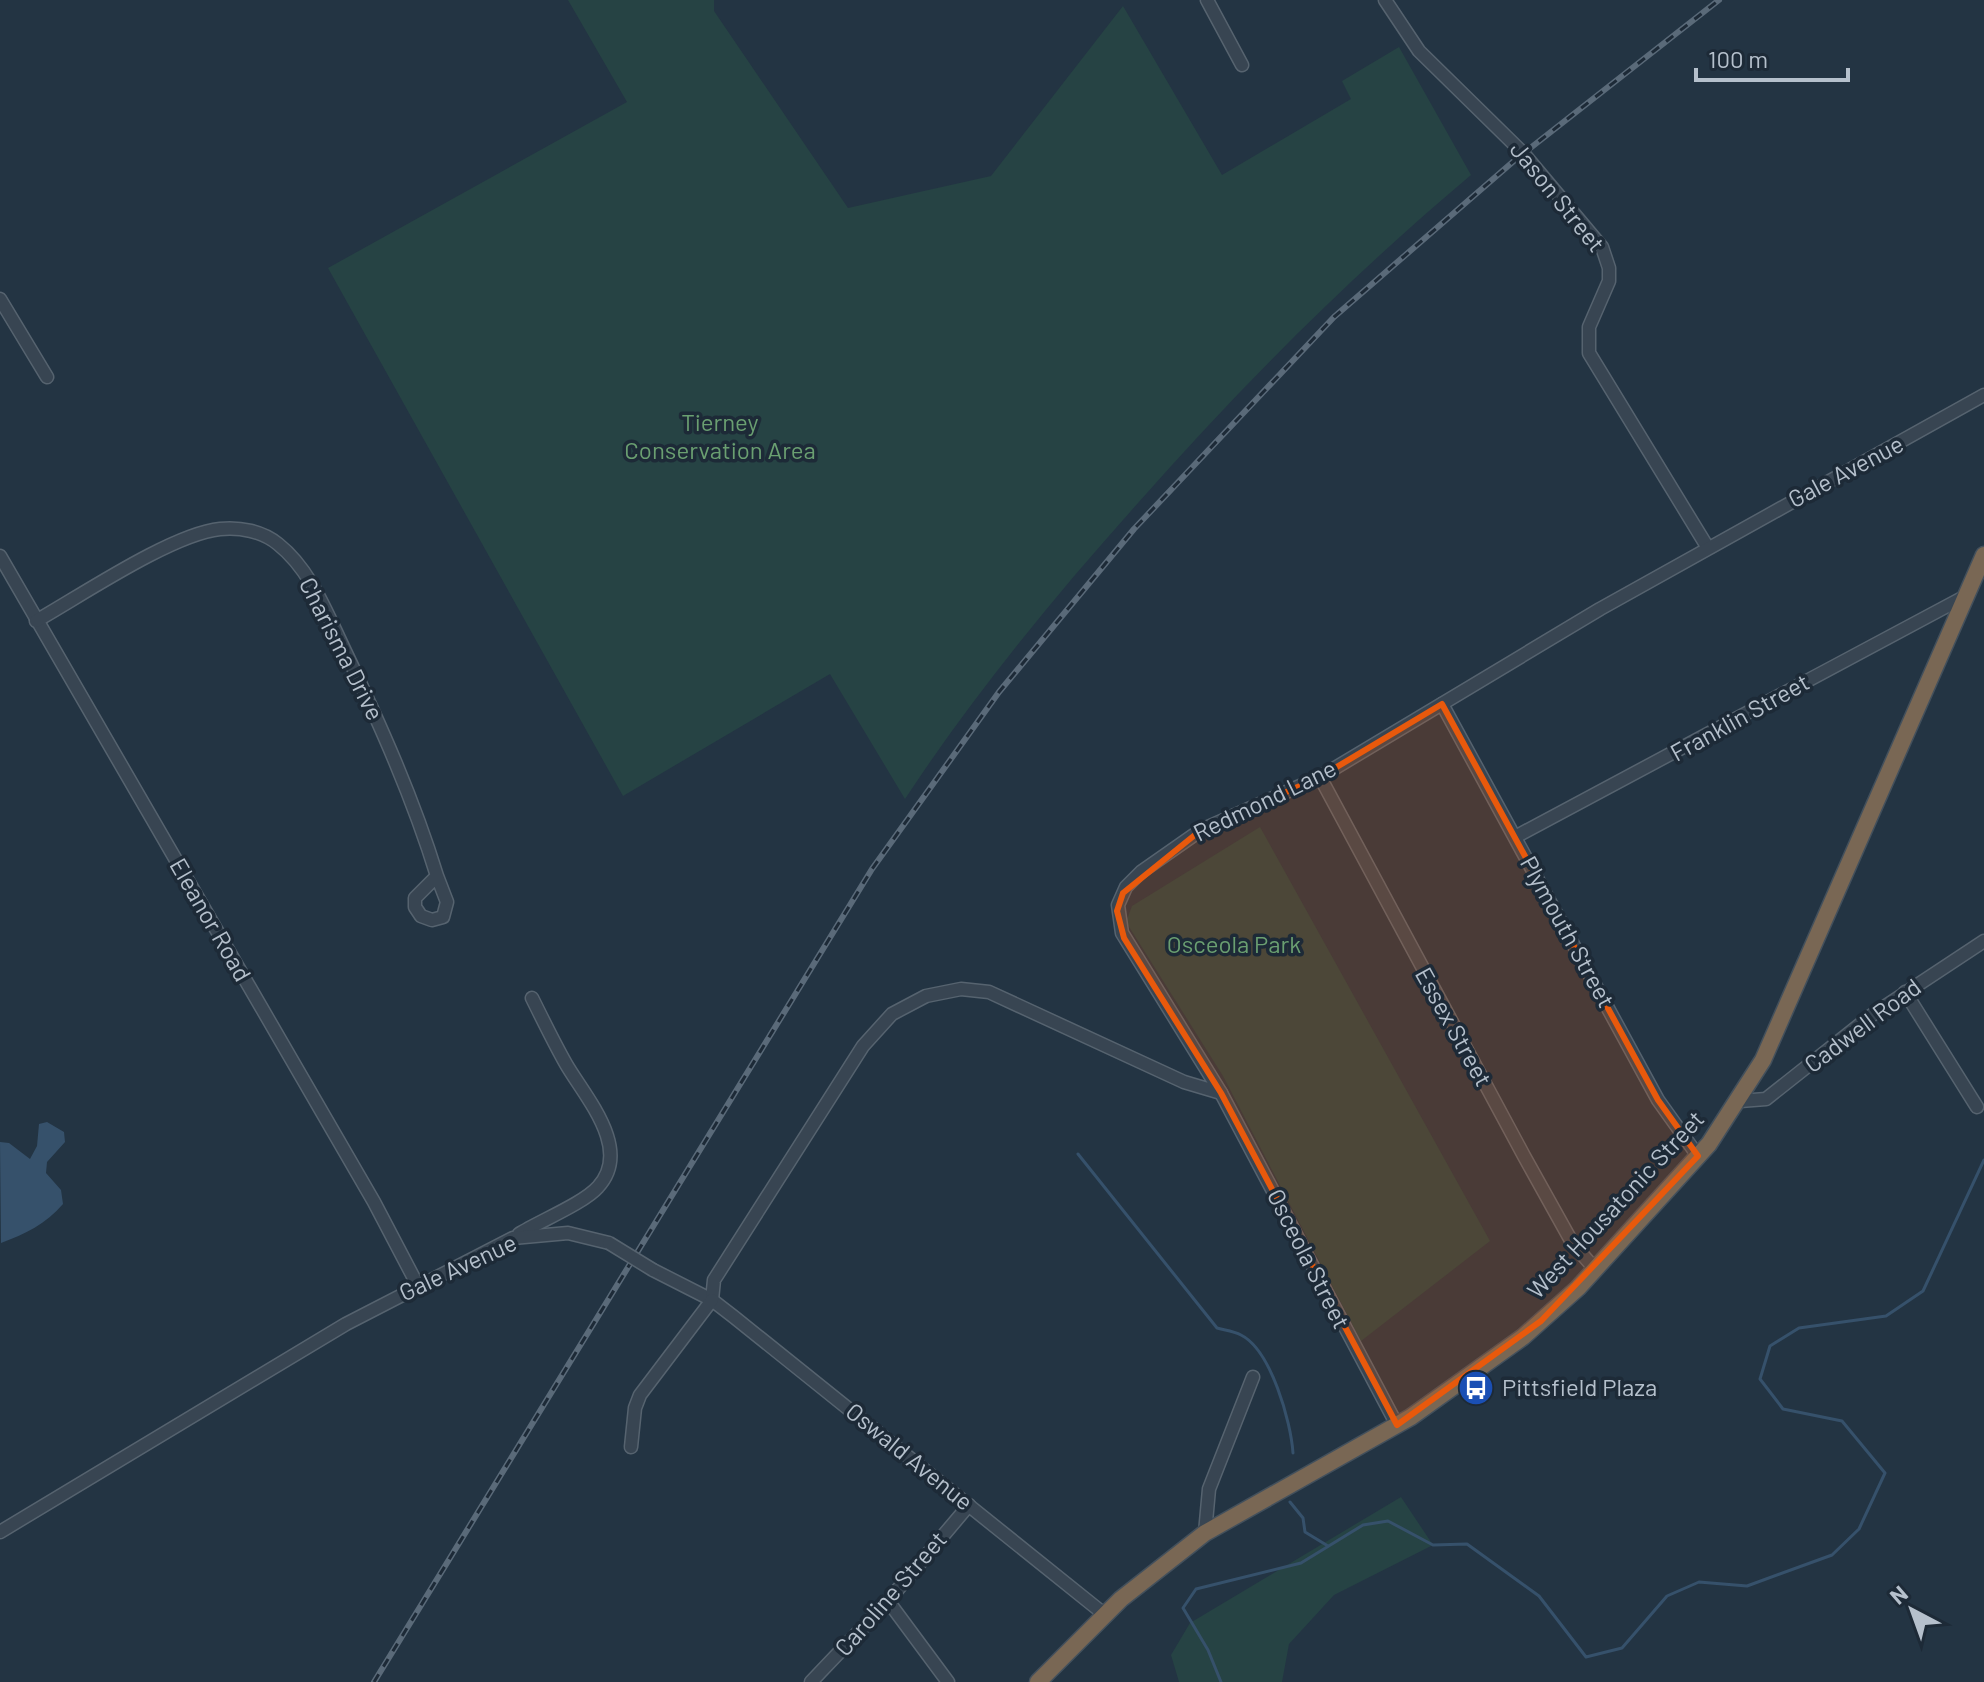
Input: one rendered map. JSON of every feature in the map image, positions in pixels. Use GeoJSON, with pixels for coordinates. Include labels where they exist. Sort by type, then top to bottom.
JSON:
{"type":"FeatureCollection","features":[{"type":"Feature","properties":{"kind":"highway","name":"West Housatonic Street"},"geometry":{"type":"LineString","coordinates":[[1038,1682],[1104,1614],[1205,1533],[1397,1425],[1523,1337],[1595,1269],[1698,1156],[1740,1101],[1782,1018],[1984,555]]}},
{"type":"Feature","properties":{"kind":"street"},"geometry":{"type":"LineString","coordinates":[[1207,0],[1242,65]]}},
{"type":"Feature","properties":{"kind":"street","name":"Jason Street"},"geometry":{"type":"LineString","coordinates":[[1385,0],[1419,51],[1520,150],[1602,247],[1609,268],[1609,281],[1589,327],[1589,353],[1708,548]]}},
{"type":"Feature","properties":{"kind":"street"},"geometry":{"type":"LineString","coordinates":[[0,299],[47,377]]}},
{"type":"Feature","properties":{"kind":"street","name":"Gale Avenue"},"geometry":{"type":"LineString","coordinates":[[1708,548],[1984,395]]}},
{"type":"Feature","properties":{"kind":"street","name":"Charisma Drive"},"geometry":{"type":"LineString","coordinates":[[36,621],[164,549],[202,533],[242,529],[274,540],[299,566],[323,605],[391,751],[437,876]]}},
{"type":"Feature","properties":{"kind":"street","name":"Redmond Lane"},"geometry":{"type":"LineString","coordinates":[[1221,1093],[1124,938],[1117,917],[1120,899],[1141,872],[1201,830],[1320,777],[1708,548]]}},
{"type":"Feature","properties":{"kind":"street","name":"Eleanor Road"},"geometry":{"type":"LineString","coordinates":[[0,556],[374,1202],[417,1284]]}},
{"type":"Feature","properties":{"kind":"street","name":"Franklin Street"},"geometry":{"type":"LineString","coordinates":[[1515,837],[1964,597]]}},
{"type":"Feature","properties":{"kind":"street","name":"Plymouth Street"},"geometry":{"type":"LineString","coordinates":[[1442,704],[1658,1100],[1698,1156]]}},
{"type":"Feature","properties":{"kind":"street","name":"Essex Street"},"geometry":{"type":"LineString","coordinates":[[1320,777],[1573,1244],[1595,1269]]}},
{"type":"Feature","properties":{"kind":"street","name":"Cadwell Road"},"geometry":{"type":"LineString","coordinates":[[1740,1101],[1766,1099],[1905,992],[1984,941]]}},
{"type":"Feature","properties":{"kind":"street"},"geometry":{"type":"LineString","coordinates":[[631,1447],[635,1408],[640,1395],[712,1300],[714,1280],[848,1068],[884,1020],[908,1003],[936,993],[961,989],[989,992],[1176,1078],[1221,1093]]}},
{"type":"Feature","properties":{"kind":"street"},"geometry":{"type":"LineString","coordinates":[[1905,992],[1977,1107]]}},
{"type":"Feature","properties":{"kind":"street"},"geometry":{"type":"LineString","coordinates":[[513,1238],[591,1194],[604,1179],[610,1159],[600,1119],[532,998]]}},
{"type":"Feature","properties":{"kind":"street","name":"Osceola Street"},"geometry":{"type":"LineString","coordinates":[[1221,1093],[1397,1425]]}},
{"type":"Feature","properties":{"kind":"street","name":"Gale Avenue"},"geometry":{"type":"LineString","coordinates":[[0,1532],[285,1359],[417,1284],[513,1238],[568,1233],[609,1243],[712,1300]]}},
{"type":"Feature","properties":{"kind":"street","name":"Oswald Avenue"},"geometry":{"type":"LineString","coordinates":[[712,1300],[1104,1614]]}},
{"type":"Feature","properties":{"kind":"street"},"geometry":{"type":"LineString","coordinates":[[1205,1533],[1209,1489],[1253,1377]]}},
{"type":"Feature","properties":{"kind":"street","name":"Caroline Street"},"geometry":{"type":"LineString","coordinates":[[811,1682],[888,1601],[969,1505]]}},
{"type":"Feature","properties":{"kind":"street"},"geometry":{"type":"LineString","coordinates":[[888,1601],[948,1682]]}},
{"type":"Feature","properties":{"kind":"highlighted area"},"geometry":{"type":"Polygon","coordinates":[[[1442,704],[1658,1100],[1698,1156],[1541,1321],[1397,1425],[1221,1093],[1124,938],[1117,911],[1123,893],[1201,830],[1320,777],[1442,704]]]}},
{"type":"Feature","properties":{"kind":"green space","name":"Tierney Conservation Area"},"geometry":{"type":"Polygon","coordinates":[[[568,0],[714,0],[714,11],[848,208],[991,176],[1123,6],[1222,175],[1351,99],[1342,81],[1399,47],[1471,175],[1340,292],[1177,459],[1016,647],[905,799],[830,674],[623,796],[328,268],[627,102],[568,0]]]}},
{"type":"Feature","properties":{"kind":"green space","name":"Osceola Park"},"geometry":{"type":"Polygon","coordinates":[[[1260,827],[1490,1241],[1361,1341],[1223,1076],[1126,922],[1132,906],[1260,827]]]}},
{"type":"Feature","properties":{"kind":"green space"},"geometry":{"type":"Polygon","coordinates":[[[1401,1497],[1433,1545],[1334,1595],[1289,1644],[1282,1682],[1179,1682],[1171,1655],[1190,1623],[1401,1497]]]}},
{"type":"Feature","properties":{"kind":"water"},"geometry":{"type":"Polygon","coordinates":[[[47,1122],[64,1132],[65,1142],[47,1162],[46,1173],[61,1190],[63,1204],[35,1228],[1,1243],[0,1142],[9,1143],[30,1159],[37,1146],[39,1124],[47,1122]]]}},
{"type":"Feature","properties":{"kind":"waterway"},"geometry":{"type":"LineString","coordinates":[[1078,1154],[1217,1328],[1241,1335],[1262,1355],[1284,1406],[1293,1453]]}},
{"type":"Feature","properties":{"kind":"waterway"},"geometry":{"type":"LineString","coordinates":[[1221,1682],[1208,1650],[1183,1608],[1196,1589],[1301,1563],[1363,1525],[1388,1521],[1433,1545],[1467,1544],[1539,1596],[1586,1657],[1622,1648],[1667,1596],[1699,1582],[1747,1586],[1832,1555],[1859,1529],[1885,1473],[1842,1421],[1783,1409],[1760,1379],[1770,1346],[1799,1328],[1886,1316],[1923,1291],[1984,1160]]}},
{"type":"Feature","properties":{"kind":"waterway"},"geometry":{"type":"LineString","coordinates":[[1290,1502],[1303,1518],[1305,1532],[1328,1546]]}},
{"type":"Feature","properties":{"kind":"railway"},"geometry":{"type":"LineString","coordinates":[[374,1682],[872,869],[999,692],[1134,529],[1334,317],[1515,160],[1719,0]]}},
{"type":"Feature","properties":{"kind":"place","name":"Pittsfield Plaza"},"geometry":{"type":"Point","coordinates":[1476,1388]}}]}
